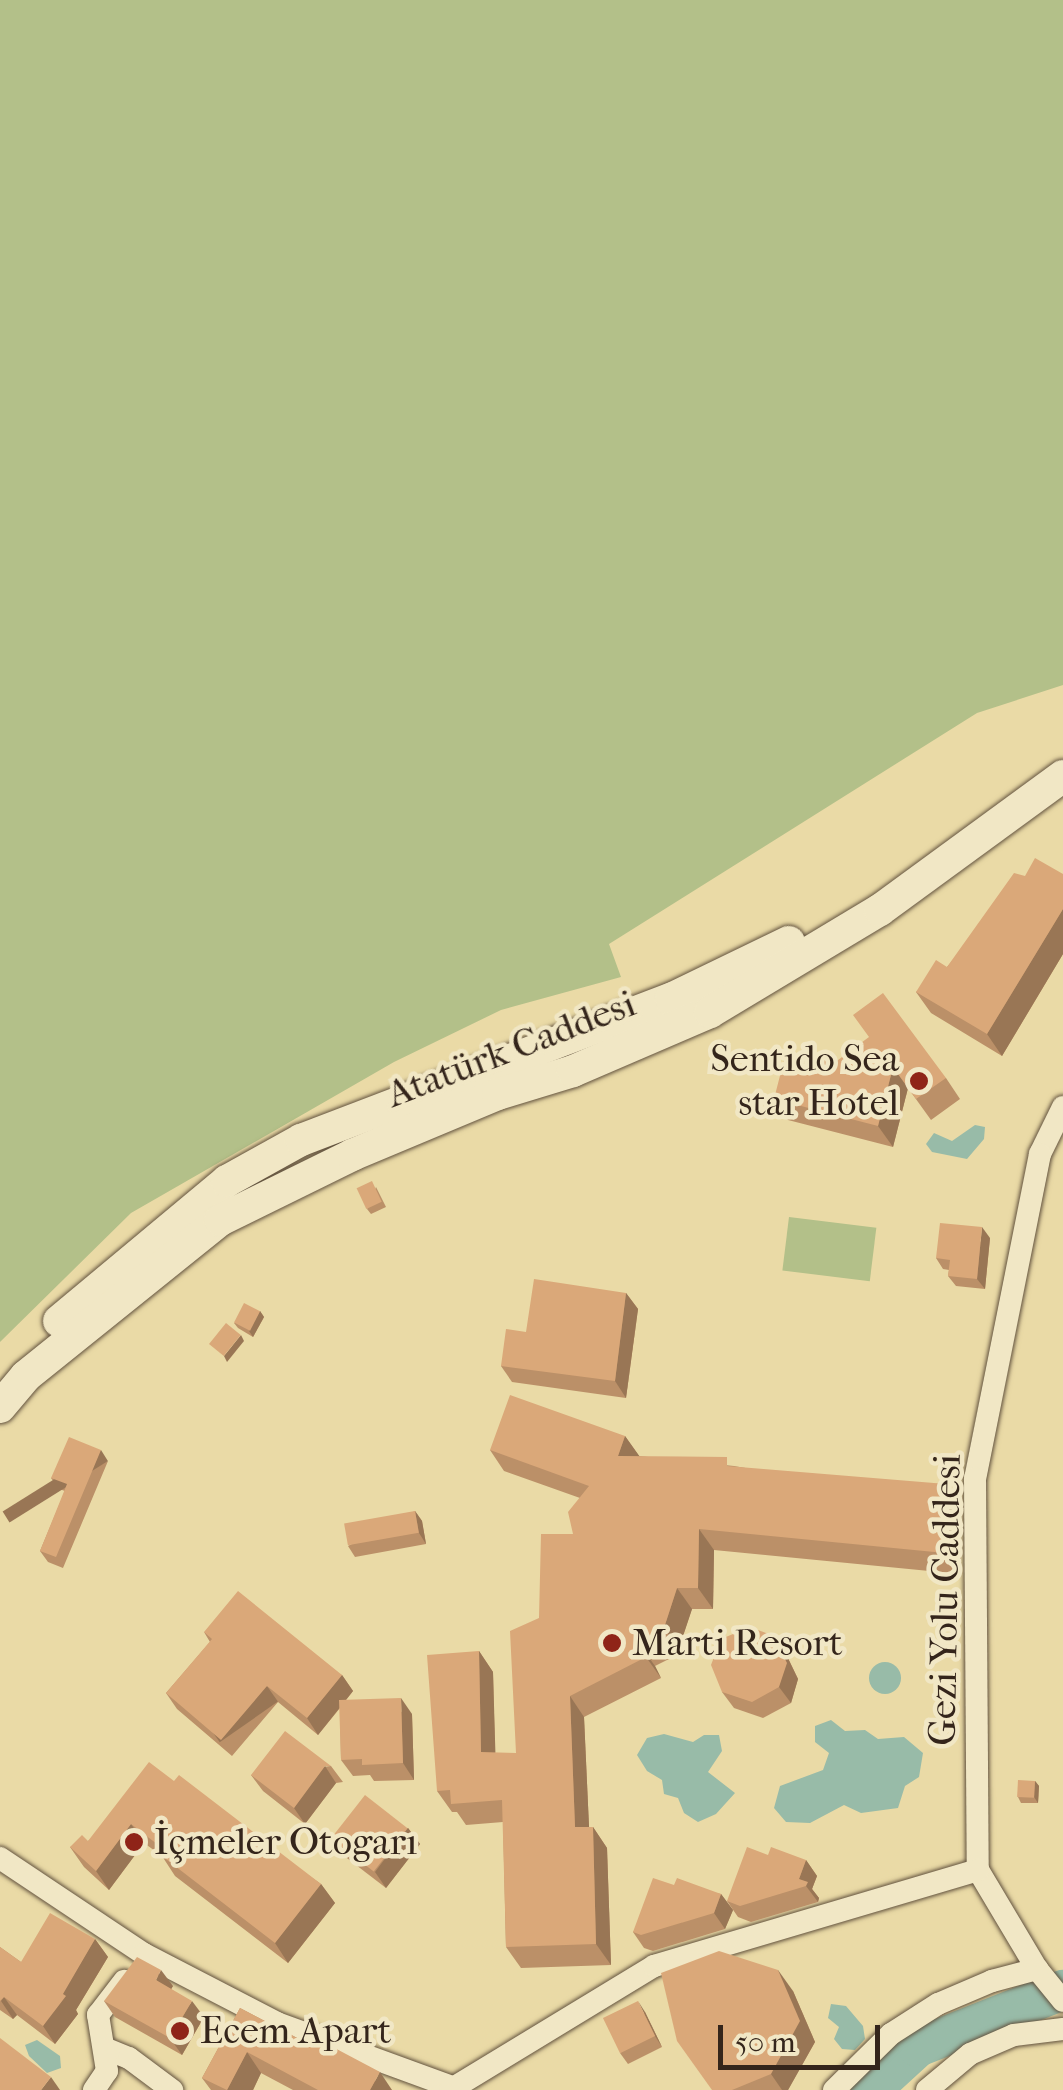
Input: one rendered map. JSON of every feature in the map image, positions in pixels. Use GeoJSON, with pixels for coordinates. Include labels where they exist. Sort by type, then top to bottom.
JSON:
{"type":"FeatureCollection","features":[{"type":"Feature","properties":{"kind":"street","name":"Atatürk Caddesi"},"geometry":{"type":"LineString","coordinates":[[0,1378],[79,1302],[227,1181],[301,1140],[671,999],[763,958],[859,900],[1063,750]]}},
{"type":"Feature","properties":{"kind":"street","name":"Atatürk Caddesi"},"geometry":{"type":"LineString","coordinates":[[0,1407],[38,1366],[220,1220],[352,1155],[498,1094],[573,1071],[710,1012],[880,910],[1063,776]]}},
{"type":"Feature","properties":{"kind":"street","name":"Gezi Yolu Caddesi"},"geometry":{"type":"LineString","coordinates":[[978,1870],[975,1478],[1040,1154],[1063,1107]]}},
{"type":"Feature","properties":{"kind":"street"},"geometry":{"type":"LineString","coordinates":[[0,1858],[144,1954],[277,2024],[453,2089],[654,1966],[978,1870],[1063,2001]]}},
{"type":"Feature","properties":{"kind":"street"},"geometry":{"type":"LineString","coordinates":[[94,2090],[107,2070],[98,2016],[144,1954]]}},
{"type":"Feature","properties":{"kind":"street"},"geometry":{"type":"LineString","coordinates":[[834,2090],[891,2034],[938,2004],[992,1980],[1042,1974]]}},
{"type":"Feature","properties":{"kind":"street"},"geometry":{"type":"LineString","coordinates":[[928,2090],[970,2054],[1014,2035],[1063,2029]]}},
{"type":"Feature","properties":{"kind":"street"},"geometry":{"type":"LineString","coordinates":[[104,2048],[130,2058],[172,2090]]}},
{"type":"Feature","properties":{"kind":"green space"},"geometry":{"type":"Polygon","coordinates":[[[0,0],[1063,0],[1063,685],[977,713],[609,944],[621,977],[501,1010],[394,1062],[131,1213],[0,1342],[0,0]]]}},
{"type":"Feature","properties":{"kind":"green space"},"geometry":{"type":"Polygon","coordinates":[[[789,1217],[876,1228],[870,1281],[782,1271],[789,1217]]]}},
{"type":"Feature","properties":{"kind":"shaded area"},"geometry":{"type":"Polygon","coordinates":[[[975,1125],[985,1127],[984,1139],[967,1159],[932,1152],[926,1144],[934,1133],[952,1141],[975,1125]]]}},
{"type":"Feature","properties":{"kind":"shaded area"},"geometry":{"type":"Polygon","coordinates":[[[885,1662],[897,1666],[901,1678],[897,1690],[885,1694],[873,1690],[869,1678],[873,1666],[885,1662]]]}},
{"type":"Feature","properties":{"kind":"shaded area"},"geometry":{"type":"Polygon","coordinates":[[[831,1720],[845,1731],[865,1730],[878,1739],[904,1737],[923,1753],[919,1777],[905,1786],[898,1808],[861,1813],[844,1805],[810,1823],[786,1822],[774,1808],[780,1786],[823,1770],[829,1753],[815,1742],[815,1726],[831,1720]]]}},
{"type":"Feature","properties":{"kind":"shaded area"},"geometry":{"type":"Polygon","coordinates":[[[664,1734],[693,1742],[704,1735],[719,1735],[722,1751],[708,1772],[735,1793],[716,1814],[698,1822],[684,1813],[678,1798],[664,1794],[662,1780],[647,1771],[637,1755],[647,1738],[664,1734]]]}},
{"type":"Feature","properties":{"kind":"shaded area"},"geometry":{"type":"Polygon","coordinates":[[[831,2004],[846,2006],[863,2026],[865,2039],[855,2050],[842,2049],[834,2039],[839,2027],[828,2018],[831,2004]]]}},
{"type":"Feature","properties":{"kind":"shaded area"},"geometry":{"type":"Polygon","coordinates":[[[37,2040],[60,2056],[61,2068],[47,2073],[29,2056],[25,2045],[37,2040]]]}},
{"type":"Feature","properties":{"kind":"building"},"geometry":{"type":"Polygon","coordinates":[[[1035,858],[1063,874],[1063,909],[987,1034],[916,992],[936,960],[947,967],[1014,873],[1025,876],[1035,858]]]}},
{"type":"Feature","properties":{"kind":"building"},"geometry":{"type":"Polygon","coordinates":[[[883,993],[946,1078],[916,1099],[893,1067],[878,1126],[774,1099],[784,1060],[807,1066],[821,1056],[830,1066],[869,1037],[853,1015],[883,993]]]}},
{"type":"Feature","properties":{"kind":"building"},"geometry":{"type":"Polygon","coordinates":[[[372,1181],[382,1202],[366,1209],[357,1188],[372,1181]]]}},
{"type":"Feature","properties":{"kind":"building"},"geometry":{"type":"Polygon","coordinates":[[[940,1223],[982,1227],[977,1279],[948,1276],[950,1260],[936,1258],[940,1223]]]}},
{"type":"Feature","properties":{"kind":"building"},"geometry":{"type":"Polygon","coordinates":[[[534,1279],[626,1293],[615,1381],[501,1366],[506,1329],[526,1332],[534,1279]]]}},
{"type":"Feature","properties":{"kind":"building"},"geometry":{"type":"Polygon","coordinates":[[[244,1303],[260,1311],[250,1331],[234,1323],[244,1303]]]}},
{"type":"Feature","properties":{"kind":"building"},"geometry":{"type":"Polygon","coordinates":[[[226,1323],[241,1335],[224,1356],[209,1344],[226,1323]]]}},
{"type":"Feature","properties":{"kind":"building"},"geometry":{"type":"Polygon","coordinates":[[[510,1395],[625,1436],[618,1456],[727,1457],[727,1466],[946,1484],[946,1553],[699,1529],[698,1588],[677,1588],[664,1628],[657,1627],[657,1637],[640,1645],[646,1657],[570,1696],[575,1827],[593,1827],[596,1944],[506,1947],[502,1800],[451,1804],[450,1790],[437,1791],[427,1655],[479,1651],[481,1752],[516,1753],[510,1631],[539,1618],[541,1534],[573,1534],[568,1512],[589,1486],[490,1450],[510,1395]]]}},
{"type":"Feature","properties":{"kind":"building"},"geometry":{"type":"Polygon","coordinates":[[[69,1437],[101,1450],[56,1557],[40,1551],[67,1484],[51,1478],[69,1437]]]}},
{"type":"Feature","properties":{"kind":"building"},"geometry":{"type":"Polygon","coordinates":[[[415,1511],[419,1533],[348,1545],[344,1524],[415,1511]]]}},
{"type":"Feature","properties":{"kind":"building"},"geometry":{"type":"Polygon","coordinates":[[[238,1591],[342,1675],[307,1718],[267,1686],[221,1740],[166,1693],[212,1639],[204,1632],[238,1591]]]}},
{"type":"Feature","properties":{"kind":"building"},"geometry":{"type":"Polygon","coordinates":[[[750,1627],[774,1636],[787,1663],[779,1687],[752,1702],[722,1692],[711,1665],[721,1639],[750,1627]]]}},
{"type":"Feature","properties":{"kind":"building"},"geometry":{"type":"Polygon","coordinates":[[[401,1698],[403,1763],[362,1765],[362,1759],[341,1760],[339,1700],[401,1698]]]}},
{"type":"Feature","properties":{"kind":"building"},"geometry":{"type":"Polygon","coordinates":[[[285,1731],[331,1766],[325,1766],[294,1808],[251,1775],[285,1731]]]}},
{"type":"Feature","properties":{"kind":"building"},"geometry":{"type":"Polygon","coordinates":[[[149,1762],[174,1781],[179,1775],[321,1884],[275,1943],[162,1856],[166,1851],[131,1824],[96,1871],[70,1847],[82,1835],[88,1841],[149,1762]]]}},
{"type":"Feature","properties":{"kind":"building"},"geometry":{"type":"Polygon","coordinates":[[[1018,1780],[1035,1781],[1034,1798],[1017,1797],[1018,1780]]]}},
{"type":"Feature","properties":{"kind":"building"},"geometry":{"type":"Polygon","coordinates":[[[365,1795],[408,1828],[374,1872],[331,1838],[365,1795]]]}},
{"type":"Feature","properties":{"kind":"building"},"geometry":{"type":"Polygon","coordinates":[[[747,1847],[768,1855],[771,1847],[806,1860],[799,1879],[808,1882],[806,1886],[740,1906],[727,1901],[747,1847]]]}},
{"type":"Feature","properties":{"kind":"building"},"geometry":{"type":"Polygon","coordinates":[[[653,1878],[674,1885],[677,1878],[721,1894],[714,1913],[641,1935],[633,1932],[653,1878]]]}},
{"type":"Feature","properties":{"kind":"building"},"geometry":{"type":"Polygon","coordinates":[[[50,1913],[95,1939],[63,1994],[66,1996],[43,2026],[4,1997],[0,2001],[0,1947],[21,1962],[50,1913]]]}},
{"type":"Feature","properties":{"kind":"building"},"geometry":{"type":"Polygon","coordinates":[[[719,1951],[778,1970],[800,2021],[771,2074],[732,2090],[712,2090],[677,2041],[661,1973],[719,1951]]]}},
{"type":"Feature","properties":{"kind":"building"},"geometry":{"type":"Polygon","coordinates":[[[137,1957],[161,1970],[156,1980],[192,2001],[170,2038],[104,2001],[137,1957]]]}},
{"type":"Feature","properties":{"kind":"building"},"geometry":{"type":"Polygon","coordinates":[[[638,2001],[655,2036],[620,2053],[603,2018],[638,2001]]]}},
{"type":"Feature","properties":{"kind":"building"},"geometry":{"type":"Polygon","coordinates":[[[240,2008],[301,2040],[312,2036],[380,2072],[370,2090],[318,2090],[247,2052],[227,2090],[202,2078],[240,2008]]]}},
{"type":"Feature","properties":{"kind":"building"},"geometry":{"type":"Polygon","coordinates":[[[0,2038],[51,2077],[41,2090],[0,2090],[0,2038]]]}},
{"type":"Feature","properties":{"kind":"waterway"},"geometry":{"type":"LineString","coordinates":[[871,2090],[918,2047],[1063,1990]]}},
{"type":"Feature","properties":{"kind":"place","name":"Sentido Sea star Hotel"},"geometry":{"type":"Point","coordinates":[919,1081]}},
{"type":"Feature","properties":{"kind":"place","name":"Marti Resort"},"geometry":{"type":"Point","coordinates":[612,1643]}},
{"type":"Feature","properties":{"kind":"place","name":"İçmeler Otogarı"},"geometry":{"type":"Point","coordinates":[134,1842]}},
{"type":"Feature","properties":{"kind":"place","name":"Ecem Apart"},"geometry":{"type":"Point","coordinates":[180,2031]}}]}
